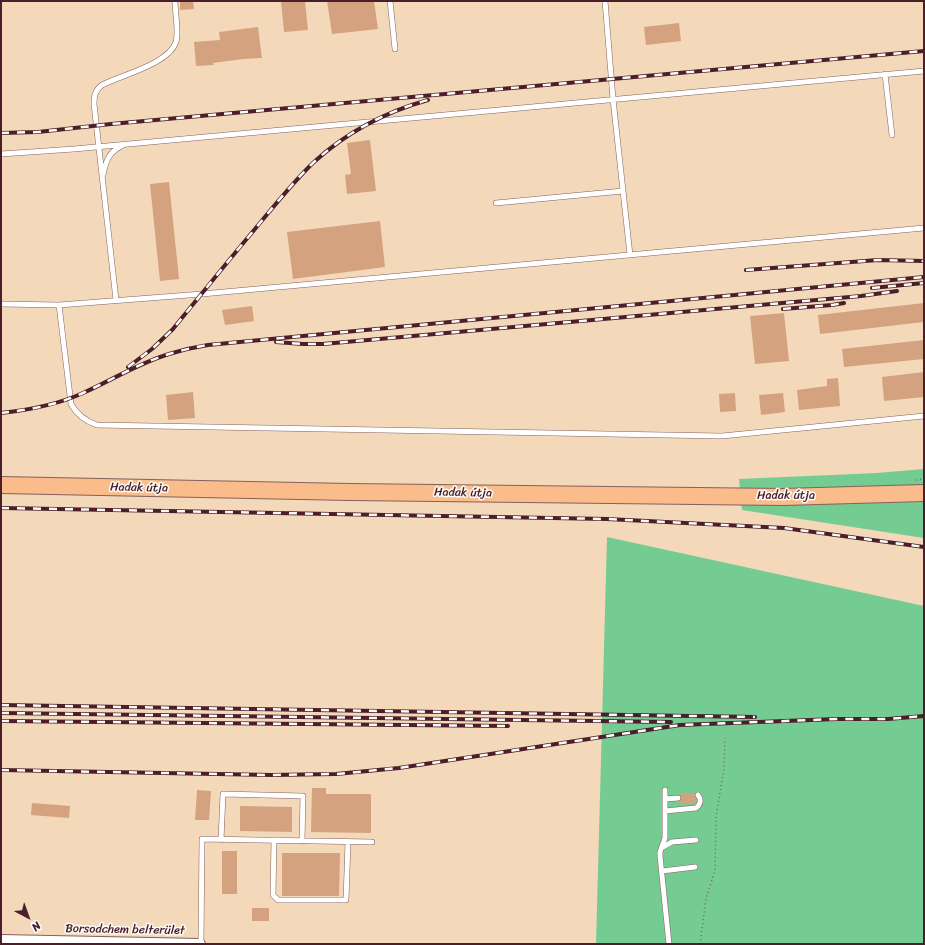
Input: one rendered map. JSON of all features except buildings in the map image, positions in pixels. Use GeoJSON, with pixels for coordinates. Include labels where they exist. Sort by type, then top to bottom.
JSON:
{"type":"FeatureCollection","features":[{"type":"Feature","properties":{"kind":"main road","name":"Hadak útja"},"geometry":{"type":"LineString","coordinates":[[1,485],[342,492],[783,497],[924,493]]}},
{"type":"Feature","properties":{"kind":"street","name":"Borsodchem belterület"},"geometry":{"type":"LineString","coordinates":[[1,940],[200,944]]}},
{"type":"Feature","properties":{"kind":"lane"},"geometry":{"type":"LineString","coordinates":[[116,300],[98,147],[94,104],[96,90],[106,83],[151,65],[169,52],[174,46],[177,37],[175,1]]}},
{"type":"Feature","properties":{"kind":"lane"},"geometry":{"type":"LineString","coordinates":[[390,1],[395,49]]}},
{"type":"Feature","properties":{"kind":"lane"},"geometry":{"type":"LineString","coordinates":[[605,1],[613,99],[630,255]]}},
{"type":"Feature","properties":{"kind":"lane"},"geometry":{"type":"LineString","coordinates":[[1,154],[98,147],[924,71]]}},
{"type":"Feature","properties":{"kind":"lane"},"geometry":{"type":"LineString","coordinates":[[885,74],[892,135]]}},
{"type":"Feature","properties":{"kind":"lane"},"geometry":{"type":"LineString","coordinates":[[102,180],[109,155],[116,148],[128,144]]}},
{"type":"Feature","properties":{"kind":"lane"},"geometry":{"type":"LineString","coordinates":[[496,203],[623,191]]}},
{"type":"Feature","properties":{"kind":"lane"},"geometry":{"type":"LineString","coordinates":[[1,304],[59,305],[924,228]]}},
{"type":"Feature","properties":{"kind":"lane"},"geometry":{"type":"LineString","coordinates":[[59,305],[69,398],[79,416],[90,423],[97,425],[722,436],[924,416]]}},
{"type":"Feature","properties":{"kind":"lane"},"geometry":{"type":"LineString","coordinates":[[665,790],[665,838],[660,852],[669,944]]}},
{"type":"Feature","properties":{"kind":"lane"},"geometry":{"type":"LineString","coordinates":[[221,840],[223,794],[303,796],[302,841]]}},
{"type":"Feature","properties":{"kind":"lane"},"geometry":{"type":"LineString","coordinates":[[665,811],[696,808],[700,803],[698,795]]}},
{"type":"Feature","properties":{"kind":"lane"},"geometry":{"type":"LineString","coordinates":[[665,799],[678,798]]}},
{"type":"Feature","properties":{"kind":"lane"},"geometry":{"type":"LineString","coordinates":[[200,944],[202,839],[372,842]]}},
{"type":"Feature","properties":{"kind":"lane"},"geometry":{"type":"LineString","coordinates":[[274,840],[273,895],[278,900],[346,900],[348,842]]}},
{"type":"Feature","properties":{"kind":"lane"},"geometry":{"type":"LineString","coordinates":[[662,848],[667,843],[696,840]]}},
{"type":"Feature","properties":{"kind":"lane"},"geometry":{"type":"LineString","coordinates":[[662,872],[694,868]]}},
{"type":"Feature","properties":{"kind":"path"},"geometry":{"type":"LineString","coordinates":[[700,944],[706,900],[715,870],[716,817],[724,768],[725,738]]}},
{"type":"Feature","properties":{"kind":"green space"},"geometry":{"type":"Polygon","coordinates":[[[924,469],[924,538],[742,510],[739,479],[877,473],[924,469]]]}},
{"type":"Feature","properties":{"kind":"green space"},"geometry":{"type":"Polygon","coordinates":[[[607,537],[924,606],[924,944],[596,944],[607,537]]]}},
{"type":"Feature","properties":{"kind":"railway"},"geometry":{"type":"LineString","coordinates":[[1,133],[38,132],[111,124],[924,51]]}},
{"type":"Feature","properties":{"kind":"railway"},"geometry":{"type":"LineString","coordinates":[[128,367],[152,349],[173,329],[281,197],[314,162],[340,141],[367,124],[412,105],[428,100]]}},
{"type":"Feature","properties":{"kind":"railway"},"geometry":{"type":"LineString","coordinates":[[746,270],[878,260],[924,261]]}},
{"type":"Feature","properties":{"kind":"railway"},"geometry":{"type":"LineString","coordinates":[[1,413],[32,409],[63,401],[158,358],[184,350],[208,345],[924,277]]}},
{"type":"Feature","properties":{"kind":"railway"},"geometry":{"type":"LineString","coordinates":[[872,288],[924,283]]}},
{"type":"Feature","properties":{"kind":"railway"},"geometry":{"type":"LineString","coordinates":[[276,342],[323,344],[861,296],[897,291]]}},
{"type":"Feature","properties":{"kind":"railway"},"geometry":{"type":"LineString","coordinates":[[783,309],[844,303]]}},
{"type":"Feature","properties":{"kind":"railway"},"geometry":{"type":"LineString","coordinates":[[1,508],[607,519],[784,528],[924,547]]}},
{"type":"Feature","properties":{"kind":"railway"},"geometry":{"type":"LineString","coordinates":[[1,705],[755,717]]}},
{"type":"Feature","properties":{"kind":"railway"},"geometry":{"type":"LineString","coordinates":[[1,713],[671,722]]}},
{"type":"Feature","properties":{"kind":"railway"},"geometry":{"type":"LineString","coordinates":[[1,770],[271,775],[336,774],[399,768],[680,725],[837,719],[888,719],[924,716]]}},
{"type":"Feature","properties":{"kind":"railway"},"geometry":{"type":"LineString","coordinates":[[1,721],[508,726]]}}]}
